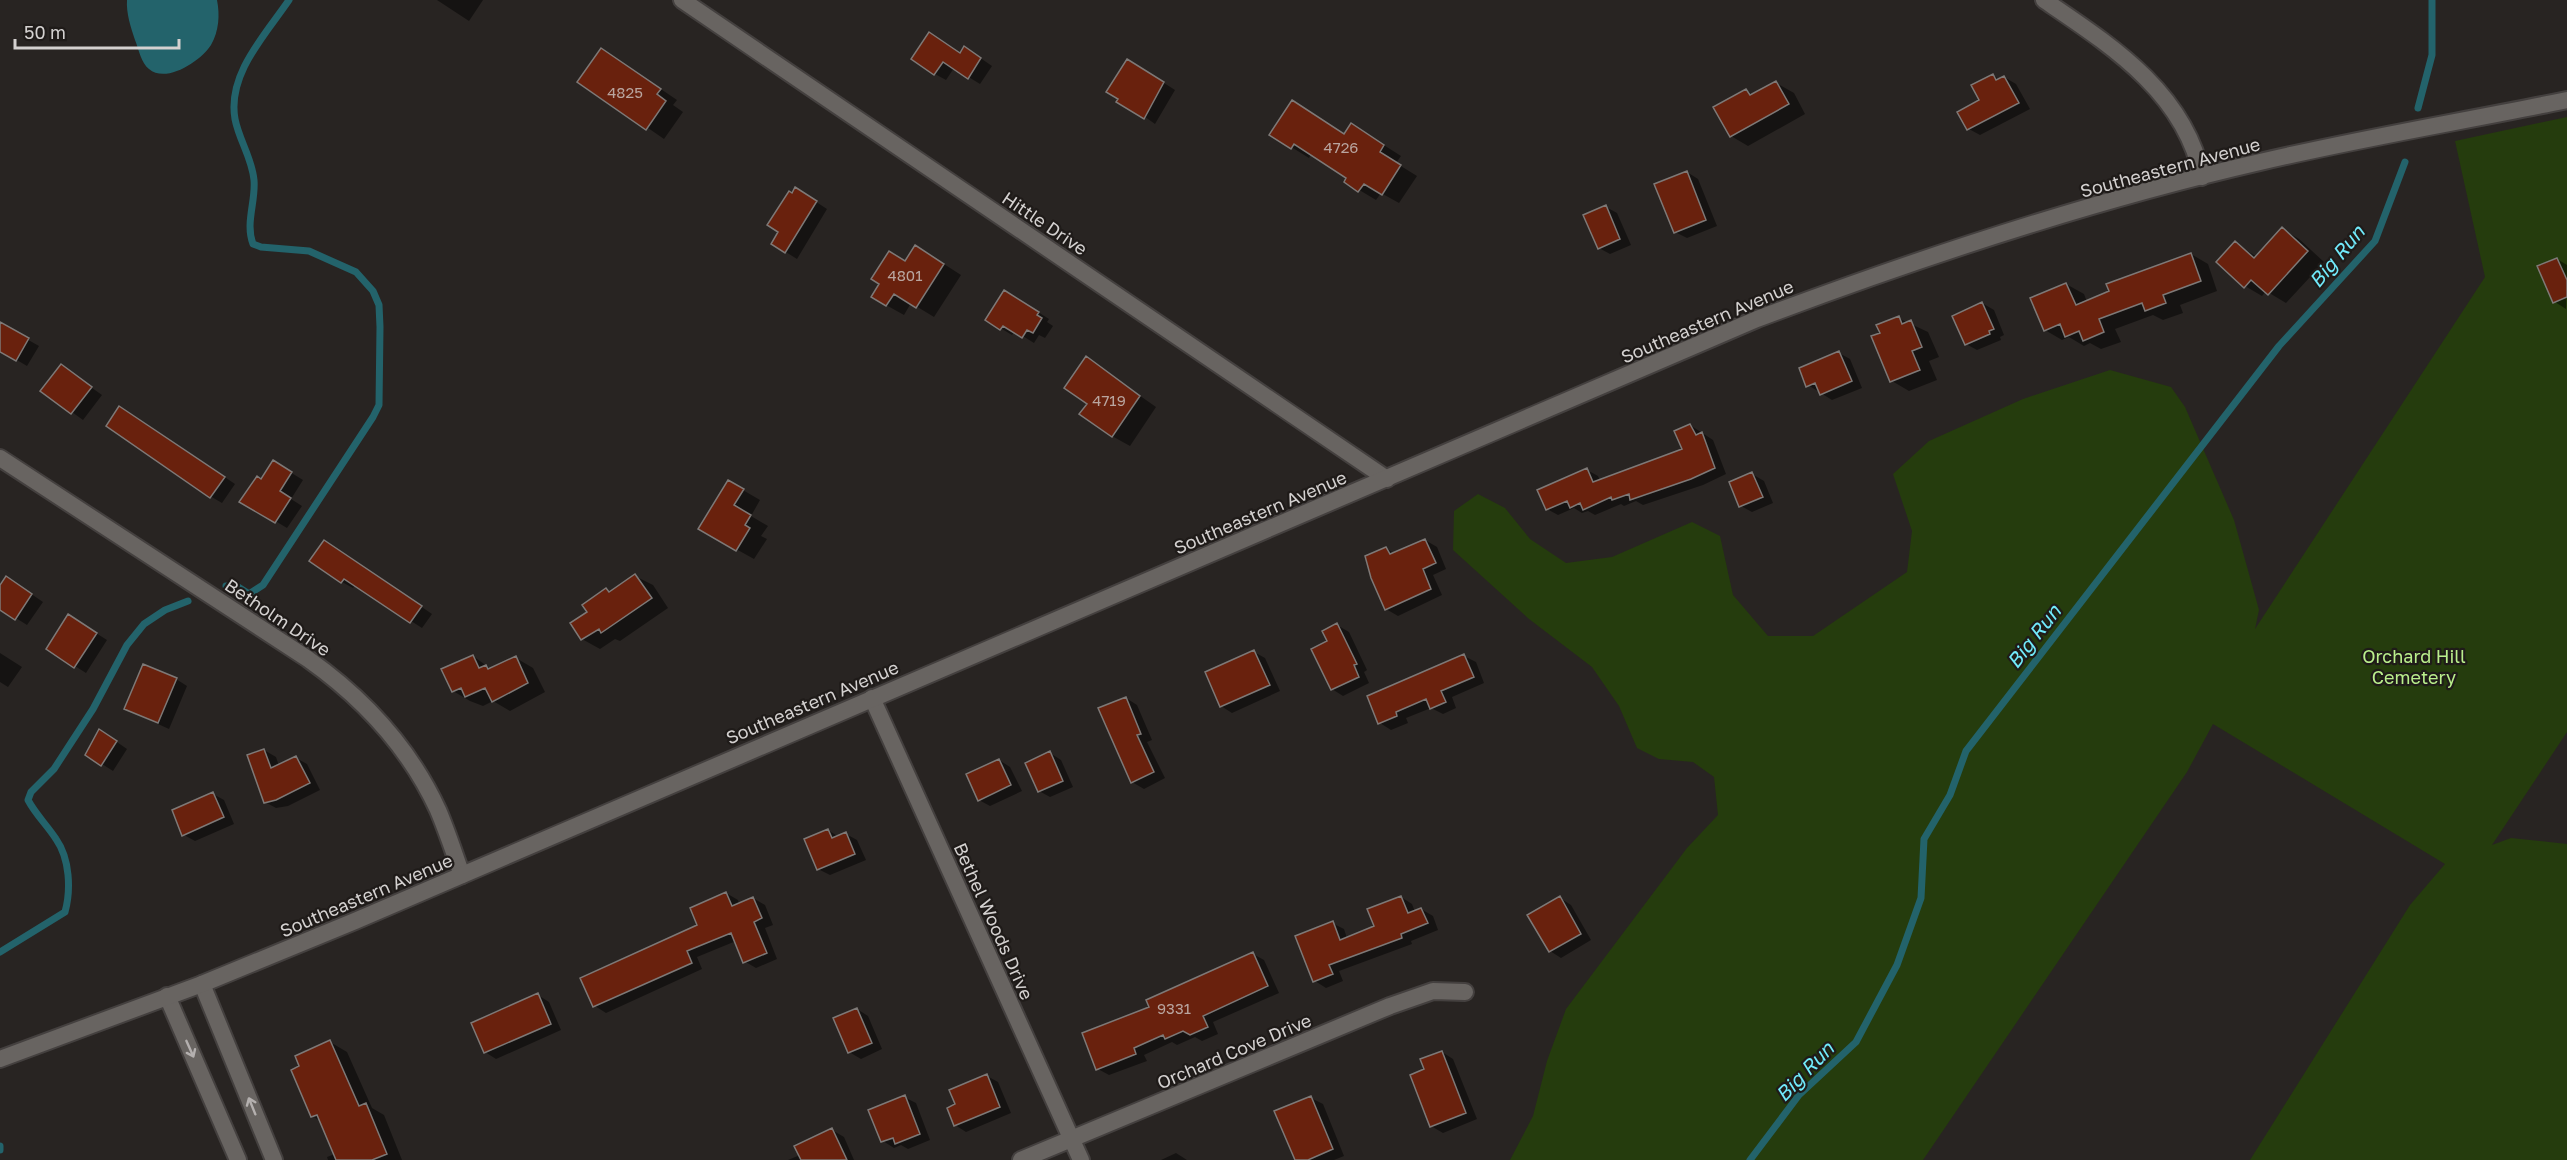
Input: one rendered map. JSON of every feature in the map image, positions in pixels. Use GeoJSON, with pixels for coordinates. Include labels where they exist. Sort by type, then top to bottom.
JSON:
{"type":"FeatureCollection","features":[{"type":"Feature","properties":{"kind":"street","name":"Hittle Drive"},"geometry":{"type":"LineString","coordinates":[[682,0],[1387,479]]}},
{"type":"Feature","properties":{"kind":"street"},"geometry":{"type":"LineString","coordinates":[[2044,0],[2120,52],[2155,87],[2189,139],[2202,177]]}},
{"type":"Feature","properties":{"kind":"street","name":"Southeastern Avenue"},"geometry":{"type":"LineString","coordinates":[[0,1059],[202,984],[462,875],[1757,319],[1872,276],[2015,230],[2258,162],[2567,100]]}},
{"type":"Feature","properties":{"kind":"street","name":"Betholm Drive"},"geometry":{"type":"LineString","coordinates":[[0,458],[308,659],[348,690],[389,734],[419,775],[438,810],[462,875]]}},
{"type":"Feature","properties":{"kind":"street","name":"Bethel Woods Drive"},"geometry":{"type":"LineString","coordinates":[[872,698],[1081,1160]]}},
{"type":"Feature","properties":{"kind":"street"},"geometry":{"type":"LineString","coordinates":[[202,984],[274,1160]]}},
{"type":"Feature","properties":{"kind":"street","name":"Orchard Cove Drive"},"geometry":{"type":"LineString","coordinates":[[1021,1160],[1390,1006],[1432,991],[1465,992]]}},
{"type":"Feature","properties":{"kind":"street"},"geometry":{"type":"LineString","coordinates":[[167,996],[238,1160]]}},
{"type":"Feature","properties":{"kind":"green space","name":"Orchard Hill Cemetery"},"geometry":{"type":"Polygon","coordinates":[[[2567,117],[2567,732],[2492,845],[2511,838],[2567,844],[2567,1160],[2250,1160],[2410,905],[2445,864],[2213,724],[2187,772],[1923,1160],[1510,1160],[1533,1116],[1547,1061],[1566,1009],[1687,848],[1718,815],[1714,777],[1693,762],[1659,759],[1637,748],[1619,706],[1592,667],[1529,619],[1453,550],[1454,511],[1478,494],[1505,508],[1530,539],[1566,563],[1612,557],[1692,522],[1720,536],[1733,595],[1768,636],[1813,636],[1907,572],[1912,531],[1893,474],[1929,441],[2023,399],[2110,370],[2171,387],[2185,407],[2234,520],[2259,610],[2255,629],[2485,277],[2455,141],[2567,117]]]}},
{"type":"Feature","properties":{"kind":"water"},"geometry":{"type":"Polygon","coordinates":[[[127,0],[217,0],[218,23],[214,40],[199,58],[183,69],[164,74],[156,73],[146,66],[140,56],[129,20],[127,0]]]}},
{"type":"Feature","properties":{"kind":"building"},"geometry":{"type":"Polygon","coordinates":[[[929,32],[960,53],[964,46],[981,58],[968,79],[943,62],[934,75],[911,59],[929,32]]]}},
{"type":"Feature","properties":{"kind":"building"},"geometry":{"type":"Polygon","coordinates":[[[601,48],[661,89],[657,94],[666,101],[646,130],[577,82],[601,48]]]}},
{"type":"Feature","properties":{"kind":"building"},"geometry":{"type":"Polygon","coordinates":[[[1127,59],[1164,82],[1144,119],[1116,102],[1118,99],[1106,92],[1127,59]]]}},
{"type":"Feature","properties":{"kind":"building"},"geometry":{"type":"Polygon","coordinates":[[[1993,74],[1996,80],[2004,76],[2019,103],[1967,130],[1957,112],[1979,100],[1971,85],[1993,74]]]}},
{"type":"Feature","properties":{"kind":"building"},"geometry":{"type":"Polygon","coordinates":[[[1776,81],[1789,104],[1730,137],[1713,107],[1746,89],[1750,95],[1776,81]]]}},
{"type":"Feature","properties":{"kind":"building"},"geometry":{"type":"Polygon","coordinates":[[[1292,100],[1344,134],[1351,123],[1384,145],[1380,152],[1401,165],[1382,195],[1364,184],[1358,192],[1344,182],[1346,178],[1294,144],[1291,149],[1269,135],[1292,100]]]}},
{"type":"Feature","properties":{"kind":"building"},"geometry":{"type":"Polygon","coordinates":[[[1687,171],[1706,220],[1674,233],[1654,184],[1687,171]]]}},
{"type":"Feature","properties":{"kind":"building"},"geometry":{"type":"Polygon","coordinates":[[[795,187],[817,201],[785,253],[771,244],[778,232],[767,225],[789,191],[792,193],[795,187]]]}},
{"type":"Feature","properties":{"kind":"building"},"geometry":{"type":"Polygon","coordinates":[[[1606,205],[1620,239],[1598,249],[1583,215],[1606,205]]]}},
{"type":"Feature","properties":{"kind":"building"},"geometry":{"type":"Polygon","coordinates":[[[2282,227],[2308,251],[2268,295],[2251,280],[2244,288],[2216,262],[2235,241],[2254,258],[2282,227]]]}},
{"type":"Feature","properties":{"kind":"building"},"geometry":{"type":"Polygon","coordinates":[[[915,245],[944,264],[916,308],[894,294],[886,306],[871,297],[879,284],[871,279],[889,251],[905,261],[915,245]]]}},
{"type":"Feature","properties":{"kind":"building"},"geometry":{"type":"Polygon","coordinates":[[[2191,253],[2201,281],[2163,295],[2166,303],[2145,311],[2142,303],[2099,319],[2104,332],[2083,341],[2079,331],[2065,337],[2060,324],[2044,331],[2030,298],[2066,283],[2076,305],[2109,291],[2106,284],[2191,253]]]}},
{"type":"Feature","properties":{"kind":"building"},"geometry":{"type":"Polygon","coordinates":[[[2557,258],[2567,280],[2567,297],[2553,303],[2537,266],[2557,258]]]}},
{"type":"Feature","properties":{"kind":"building"},"geometry":{"type":"Polygon","coordinates":[[[1004,290],[1039,312],[1037,315],[1042,318],[1033,333],[1027,330],[1022,338],[1003,326],[1000,330],[985,320],[1004,290]]]}},
{"type":"Feature","properties":{"kind":"building"},"geometry":{"type":"Polygon","coordinates":[[[1982,302],[1994,329],[1989,331],[1990,334],[1965,345],[1952,316],[1982,302]]]}},
{"type":"Feature","properties":{"kind":"building"},"geometry":{"type":"Polygon","coordinates":[[[1899,316],[1902,324],[1911,320],[1922,347],[1912,351],[1920,370],[1890,382],[1871,336],[1880,333],[1876,325],[1899,316]]]}},
{"type":"Feature","properties":{"kind":"building"},"geometry":{"type":"Polygon","coordinates":[[[0,322],[29,338],[16,361],[0,352],[0,322]]]}},
{"type":"Feature","properties":{"kind":"building"},"geometry":{"type":"Polygon","coordinates":[[[1839,351],[1852,381],[1820,395],[1815,383],[1806,387],[1799,368],[1839,351]]]}},
{"type":"Feature","properties":{"kind":"building"},"geometry":{"type":"Polygon","coordinates":[[[1086,356],[1140,396],[1112,437],[1079,414],[1087,404],[1064,388],[1086,356]]]}},
{"type":"Feature","properties":{"kind":"building"},"geometry":{"type":"Polygon","coordinates":[[[61,364],[92,387],[71,414],[40,391],[61,364]]]}},
{"type":"Feature","properties":{"kind":"building"},"geometry":{"type":"Polygon","coordinates":[[[119,406],[225,477],[210,498],[106,426],[119,406]]]}},
{"type":"Feature","properties":{"kind":"building"},"geometry":{"type":"Polygon","coordinates":[[[1690,424],[1696,435],[1702,432],[1715,468],[1691,479],[1630,500],[1629,494],[1612,500],[1611,497],[1583,510],[1580,503],[1570,508],[1567,501],[1546,510],[1537,490],[1587,468],[1593,482],[1682,449],[1674,431],[1690,424]]]}},
{"type":"Feature","properties":{"kind":"building"},"geometry":{"type":"Polygon","coordinates":[[[273,460],[292,472],[280,491],[291,498],[275,523],[239,502],[257,476],[261,479],[273,460]]]}},
{"type":"Feature","properties":{"kind":"building"},"geometry":{"type":"Polygon","coordinates":[[[1752,472],[1763,497],[1739,507],[1729,482],[1752,472]]]}},
{"type":"Feature","properties":{"kind":"building"},"geometry":{"type":"Polygon","coordinates":[[[728,480],[744,489],[734,505],[751,515],[745,525],[750,528],[736,551],[698,529],[728,480]]]}},
{"type":"Feature","properties":{"kind":"building"},"geometry":{"type":"Polygon","coordinates":[[[1425,539],[1436,563],[1423,569],[1431,589],[1385,610],[1371,578],[1365,556],[1386,547],[1390,554],[1425,539]]]}},
{"type":"Feature","properties":{"kind":"building"},"geometry":{"type":"Polygon","coordinates":[[[324,540],[422,606],[410,623],[344,579],[341,583],[309,561],[324,540]]]}},
{"type":"Feature","properties":{"kind":"building"},"geometry":{"type":"Polygon","coordinates":[[[635,574],[652,598],[601,633],[599,629],[581,640],[570,623],[587,612],[582,605],[606,588],[609,592],[635,574]]]}},
{"type":"Feature","properties":{"kind":"building"},"geometry":{"type":"Polygon","coordinates":[[[6,576],[32,594],[15,620],[0,610],[0,585],[6,576]]]}},
{"type":"Feature","properties":{"kind":"building"},"geometry":{"type":"Polygon","coordinates":[[[68,614],[97,633],[74,668],[46,649],[68,614]]]}},
{"type":"Feature","properties":{"kind":"building"},"geometry":{"type":"Polygon","coordinates":[[[1337,623],[1357,664],[1354,665],[1359,677],[1331,690],[1311,649],[1327,641],[1322,631],[1337,623]]]}},
{"type":"Feature","properties":{"kind":"building"},"geometry":{"type":"Polygon","coordinates":[[[1254,650],[1270,685],[1220,707],[1205,672],[1254,650]]]}},
{"type":"Feature","properties":{"kind":"building"},"geometry":{"type":"Polygon","coordinates":[[[1464,654],[1474,677],[1441,691],[1446,702],[1430,709],[1426,699],[1396,712],[1397,716],[1378,724],[1367,696],[1464,654]]]}},
{"type":"Feature","properties":{"kind":"building"},"geometry":{"type":"Polygon","coordinates":[[[473,655],[479,668],[486,665],[488,669],[516,656],[528,683],[492,702],[485,688],[465,697],[461,688],[452,692],[441,669],[473,655]]]}},
{"type":"Feature","properties":{"kind":"building"},"geometry":{"type":"Polygon","coordinates":[[[143,664],[177,678],[158,723],[124,709],[143,664]]]}},
{"type":"Feature","properties":{"kind":"building"},"geometry":{"type":"Polygon","coordinates":[[[1126,697],[1141,734],[1137,735],[1154,772],[1131,783],[1098,708],[1126,697]]]}},
{"type":"Feature","properties":{"kind":"building"},"geometry":{"type":"Polygon","coordinates":[[[99,729],[117,741],[101,766],[85,755],[99,729]]]}},
{"type":"Feature","properties":{"kind":"building"},"geometry":{"type":"Polygon","coordinates":[[[264,749],[271,768],[296,756],[310,783],[276,800],[264,803],[247,755],[264,749]]]}},
{"type":"Feature","properties":{"kind":"building"},"geometry":{"type":"Polygon","coordinates":[[[1050,751],[1063,781],[1038,792],[1025,763],[1050,751]]]}},
{"type":"Feature","properties":{"kind":"building"},"geometry":{"type":"Polygon","coordinates":[[[999,759],[1011,785],[978,801],[966,774],[999,759]]]}},
{"type":"Feature","properties":{"kind":"building"},"geometry":{"type":"Polygon","coordinates":[[[213,792],[224,817],[182,836],[172,810],[213,792]]]}},
{"type":"Feature","properties":{"kind":"building"},"geometry":{"type":"Polygon","coordinates":[[[828,829],[832,838],[846,832],[855,854],[817,870],[804,839],[828,829]]]}},
{"type":"Feature","properties":{"kind":"building"},"geometry":{"type":"Polygon","coordinates":[[[726,892],[732,906],[753,897],[762,918],[754,922],[767,953],[743,963],[731,933],[687,951],[692,963],[593,1007],[580,978],[697,925],[690,908],[726,892]]]}},
{"type":"Feature","properties":{"kind":"building"},"geometry":{"type":"Polygon","coordinates":[[[1401,896],[1408,913],[1421,908],[1428,923],[1401,934],[1402,938],[1329,965],[1333,974],[1313,982],[1295,936],[1333,921],[1340,940],[1374,926],[1367,909],[1401,896]]]}},
{"type":"Feature","properties":{"kind":"building"},"geometry":{"type":"Polygon","coordinates":[[[1560,896],[1581,934],[1549,952],[1527,915],[1560,896]]]}},
{"type":"Feature","properties":{"kind":"building"},"geometry":{"type":"Polygon","coordinates":[[[1253,952],[1268,986],[1203,1016],[1208,1027],[1190,1035],[1183,1031],[1165,1039],[1163,1035],[1134,1048],[1136,1054],[1096,1070],[1082,1033],[1149,1007],[1146,1000],[1253,952]]]}},
{"type":"Feature","properties":{"kind":"building"},"geometry":{"type":"Polygon","coordinates":[[[538,993],[551,1024],[484,1053],[471,1023],[538,993]]]}},
{"type":"Feature","properties":{"kind":"building"},"geometry":{"type":"Polygon","coordinates":[[[857,1008],[872,1043],[848,1053],[833,1018],[857,1008]]]}},
{"type":"Feature","properties":{"kind":"building"},"geometry":{"type":"Polygon","coordinates":[[[330,1040],[359,1106],[366,1103],[387,1154],[372,1160],[336,1160],[317,1115],[311,1117],[291,1070],[299,1066],[295,1056],[330,1040]]]}},
{"type":"Feature","properties":{"kind":"building"},"geometry":{"type":"Polygon","coordinates":[[[1442,1051],[1466,1113],[1430,1127],[1410,1075],[1424,1069],[1420,1059],[1442,1051]]]}},
{"type":"Feature","properties":{"kind":"building"},"geometry":{"type":"Polygon","coordinates":[[[987,1074],[1000,1107],[954,1126],[947,1108],[955,1104],[949,1090],[987,1074]]]}},
{"type":"Feature","properties":{"kind":"building"},"geometry":{"type":"Polygon","coordinates":[[[905,1095],[920,1134],[895,1144],[893,1138],[881,1142],[868,1110],[905,1095]]]}},
{"type":"Feature","properties":{"kind":"building"},"geometry":{"type":"Polygon","coordinates":[[[1311,1096],[1333,1149],[1308,1160],[1295,1160],[1274,1111],[1311,1096]]]}},
{"type":"Feature","properties":{"kind":"building"},"geometry":{"type":"Polygon","coordinates":[[[832,1128],[847,1160],[801,1160],[794,1146],[832,1128]]]}},
{"type":"Feature","properties":{"kind":"waterway"},"geometry":{"type":"LineString","coordinates":[[226,586],[235,585],[249,594],[263,585],[379,405],[379,305],[373,291],[356,272],[309,251],[261,247],[253,244],[251,236],[250,220],[254,180],[251,164],[237,127],[234,102],[237,86],[250,55],[289,0]]}},
{"type":"Feature","properties":{"kind":"waterway","name":"Big Run"},"geometry":{"type":"LineString","coordinates":[[2418,108],[2432,55],[2432,0]]}},
{"type":"Feature","properties":{"kind":"waterway","name":"Big Run"},"geometry":{"type":"LineString","coordinates":[[1750,1160],[1799,1095],[1856,1042],[1897,965],[1921,898],[1924,839],[1950,795],[1966,751],[2279,346],[2375,241],[2405,162]]}},
{"type":"Feature","properties":{"kind":"waterway"},"geometry":{"type":"LineString","coordinates":[[0,952],[65,912],[67,903],[67,865],[61,847],[28,800],[31,792],[54,769],[93,709],[127,645],[144,624],[165,610],[188,601]]}}]}
